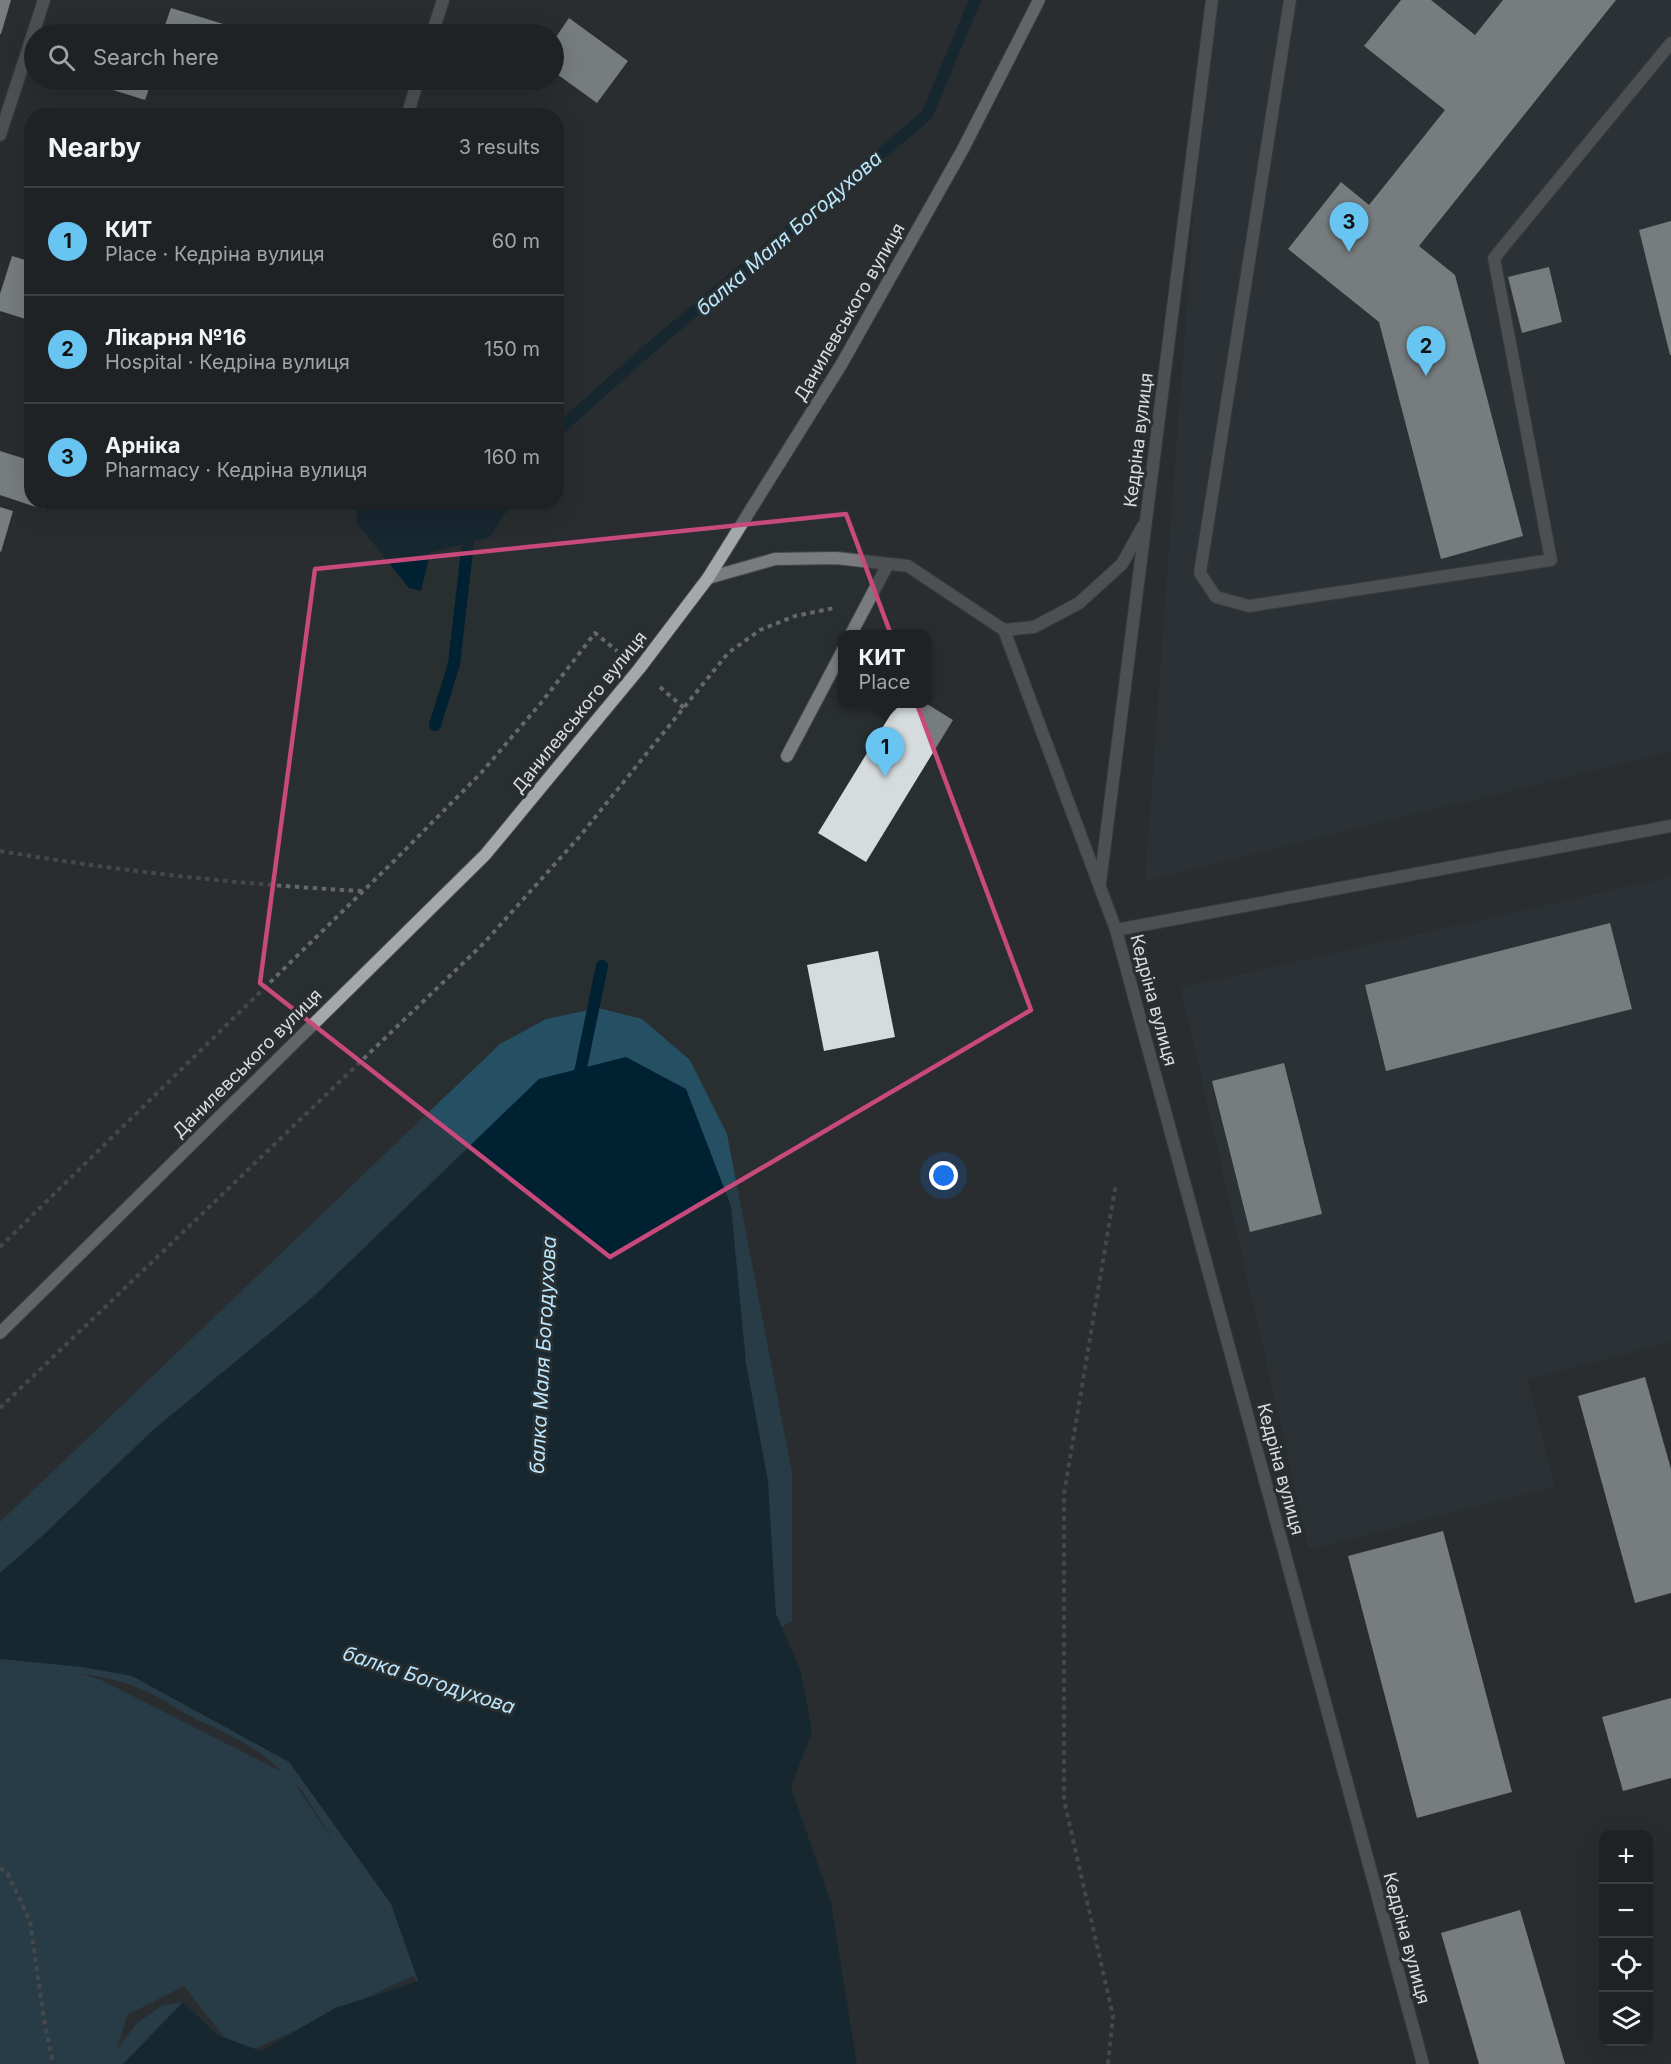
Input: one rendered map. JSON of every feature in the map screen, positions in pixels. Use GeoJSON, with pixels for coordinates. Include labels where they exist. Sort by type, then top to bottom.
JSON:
{"type":"FeatureCollection","features":[{"type":"Feature","properties":{"kind":"street"},"geometry":{"type":"LineString","coordinates":[[36,24],[44,0]]}},
{"type":"Feature","properties":{"kind":"street"},"geometry":{"type":"LineString","coordinates":[[435,24],[443,0]]}},
{"type":"Feature","properties":{"kind":"street","name":"Данилевського вулиця"},"geometry":{"type":"LineString","coordinates":[[0,1333],[485,855],[639,669],[708,578],[841,366],[963,149],[1039,0]]}},
{"type":"Feature","properties":{"kind":"street","name":"Кедріна вулиця"},"geometry":{"type":"LineString","coordinates":[[1100,884],[1212,0]]}},
{"type":"Feature","properties":{"kind":"street"},"geometry":{"type":"LineString","coordinates":[[1290,0],[1200,573],[1216,597],[1249,606],[1551,560],[1494,258],[1671,43]]}},
{"type":"Feature","properties":{"kind":"street"},"geometry":{"type":"LineString","coordinates":[[0,135],[24,61]]}},
{"type":"Feature","properties":{"kind":"street"},"geometry":{"type":"LineString","coordinates":[[409,108],[415,90]]}},
{"type":"Feature","properties":{"kind":"street"},"geometry":{"type":"LineString","coordinates":[[708,578],[775,560],[836,558],[909,566],[1004,630],[1034,627],[1079,603],[1122,564],[1146,521]]}},
{"type":"Feature","properties":{"kind":"street"},"geometry":{"type":"LineString","coordinates":[[853,630],[888,564]]}},
{"type":"Feature","properties":{"kind":"street","name":"Кедріна вулиця"},"geometry":{"type":"LineString","coordinates":[[1004,630],[1116,930],[1423,2064]]}},
{"type":"Feature","properties":{"kind":"street"},"geometry":{"type":"LineString","coordinates":[[787,756],[838,659]]}},
{"type":"Feature","properties":{"kind":"street"},"geometry":{"type":"LineString","coordinates":[[1116,930],[1671,826]]}},
{"type":"Feature","properties":{"kind":"path"},"geometry":{"type":"LineString","coordinates":[[0,1408],[484,943],[580,836],[728,653],[760,630],[795,616],[826,609],[868,604]]}},
{"type":"Feature","properties":{"kind":"path"},"geometry":{"type":"LineString","coordinates":[[0,1248],[481,773],[595,633],[684,708]]}},
{"type":"Feature","properties":{"kind":"path"},"geometry":{"type":"LineString","coordinates":[[0,851],[273,886],[364,891]]}},
{"type":"Feature","properties":{"kind":"path"},"geometry":{"type":"LineString","coordinates":[[1108,2064],[1113,2016],[1064,1800],[1064,1494],[1116,1183]]}},
{"type":"Feature","properties":{"kind":"path"},"geometry":{"type":"LineString","coordinates":[[0,1868],[7,1872],[30,1921],[53,2064]]}},
{"type":"Feature","properties":{"kind":"highlighted area"},"geometry":{"type":"Polygon","coordinates":[[[846,514],[1031,1010],[610,1257],[260,983],[315,569],[846,514]]]}},
{"type":"Feature","properties":{"kind":"shaded area"},"geometry":{"type":"Polygon","coordinates":[[[1209,0],[1671,0],[1671,751],[1145,881],[1209,0]]]}},
{"type":"Feature","properties":{"kind":"shaded area"},"geometry":{"type":"Polygon","coordinates":[[[1671,877],[1671,1342],[1527,1379],[1555,1487],[1309,1549],[1181,988],[1671,877]]]}},
{"type":"Feature","properties":{"kind":"shaded area"},"geometry":{"type":"Polygon","coordinates":[[[598,1008],[642,1019],[690,1060],[727,1134],[792,1473],[792,1621],[751,1644],[451,1974],[240,2064],[0,2064],[0,1522],[500,1044],[546,1019],[598,1008]],[[81,1674],[101,1680],[282,1772],[263,1755],[241,1741],[147,1692],[129,1684],[81,1674]],[[294,1783],[334,1842],[302,1790],[294,1783]],[[413,1976],[367,1997],[418,1982],[413,1976]],[[184,1986],[127,2015],[117,2050],[136,2024],[161,2006],[183,2002],[218,2035],[224,2037],[184,1986]],[[300,2028],[254,2049],[261,2051],[300,2028]]]}},
{"type":"Feature","properties":{"kind":"water"},"geometry":{"type":"Polygon","coordinates":[[[357,510],[507,510],[490,537],[430,553],[421,591],[409,588],[356,522],[357,510]]]}},
{"type":"Feature","properties":{"kind":"water","name":"балка Богодухова"},"geometry":{"type":"Polygon","coordinates":[[[626,1057],[686,1089],[731,1206],[746,1363],[768,1481],[776,1614],[801,1671],[812,1732],[791,1787],[831,1903],[857,2064],[123,2064],[183,2002],[218,2035],[261,2051],[335,2008],[418,1981],[391,1904],[289,1762],[132,1676],[82,1667],[0,1659],[0,1573],[153,1430],[314,1296],[539,1079],[626,1057]]]}},
{"type":"Feature","properties":{"kind":"building"},"geometry":{"type":"Polygon","coordinates":[[[0,0],[11,0],[1,34],[0,34],[0,0]]]}},
{"type":"Feature","properties":{"kind":"building"},"geometry":{"type":"Polygon","coordinates":[[[1401,0],[1431,0],[1475,35],[1503,0],[1616,0],[1419,246],[1455,275],[1523,536],[1441,559],[1379,322],[1288,249],[1341,182],[1369,205],[1445,110],[1364,46],[1401,0]]]}},
{"type":"Feature","properties":{"kind":"building"},"geometry":{"type":"Polygon","coordinates":[[[171,8],[223,24],[165,24],[171,8]]]}},
{"type":"Feature","properties":{"kind":"building"},"geometry":{"type":"Polygon","coordinates":[[[569,18],[628,61],[597,103],[564,79],[564,25],[569,18]]]}},
{"type":"Feature","properties":{"kind":"building"},"geometry":{"type":"Polygon","coordinates":[[[113,90],[148,90],[145,100],[113,90]]]}},
{"type":"Feature","properties":{"kind":"building"},"geometry":{"type":"Polygon","coordinates":[[[1671,221],[1671,355],[1670,355],[1639,230],[1671,221]]]}},
{"type":"Feature","properties":{"kind":"building"},"geometry":{"type":"Polygon","coordinates":[[[12,256],[24,260],[24,318],[0,311],[0,294],[12,256]]]}},
{"type":"Feature","properties":{"kind":"building"},"geometry":{"type":"Polygon","coordinates":[[[1549,267],[1562,322],[1522,333],[1508,277],[1549,267]]]}},
{"type":"Feature","properties":{"kind":"building"},"geometry":{"type":"Polygon","coordinates":[[[0,451],[24,458],[24,503],[0,495],[0,451]]]}},
{"type":"Feature","properties":{"kind":"building"},"geometry":{"type":"Polygon","coordinates":[[[0,507],[13,511],[1,552],[0,551],[0,507]]]}},
{"type":"Feature","properties":{"kind":"building"},"geometry":{"type":"Polygon","coordinates":[[[931,706],[953,720],[866,862],[818,833],[895,708],[931,706]]]}},
{"type":"Feature","properties":{"kind":"building"},"geometry":{"type":"Polygon","coordinates":[[[1610,923],[1632,1009],[1386,1071],[1365,985],[1610,923]]]}},
{"type":"Feature","properties":{"kind":"building"},"geometry":{"type":"Polygon","coordinates":[[[878,951],[895,1037],[824,1051],[807,965],[878,951]]]}},
{"type":"Feature","properties":{"kind":"building"},"geometry":{"type":"Polygon","coordinates":[[[1284,1063],[1322,1214],[1250,1232],[1212,1081],[1284,1063]]]}},
{"type":"Feature","properties":{"kind":"building"},"geometry":{"type":"Polygon","coordinates":[[[1645,1377],[1671,1469],[1671,1593],[1635,1603],[1578,1396],[1645,1377]]]}},
{"type":"Feature","properties":{"kind":"building"},"geometry":{"type":"Polygon","coordinates":[[[1443,1531],[1512,1792],[1417,1818],[1348,1556],[1443,1531]]]}},
{"type":"Feature","properties":{"kind":"building"},"geometry":{"type":"Polygon","coordinates":[[[1671,1698],[1671,1778],[1623,1791],[1602,1717],[1671,1698]]]}},
{"type":"Feature","properties":{"kind":"building"},"geometry":{"type":"Polygon","coordinates":[[[1520,1910],[1565,2064],[1479,2064],[1441,1933],[1520,1910]]]}},
{"type":"Feature","properties":{"kind":"waterway","name":"балка Маля Богодухова"},"geometry":{"type":"LineString","coordinates":[[564,425],[649,349],[927,115],[975,0]]}},
{"type":"Feature","properties":{"kind":"waterway","name":"балка Маля Богодухова"},"geometry":{"type":"LineString","coordinates":[[435,725],[454,664],[472,510]]}},
{"type":"Feature","properties":{"kind":"waterway","name":"балка Маля Богодухова"},"geometry":{"type":"LineString","coordinates":[[578,1082],[602,966]]}},
{"type":"Feature","properties":{"kind":"place","name":"Арніка"},"geometry":{"type":"Point","coordinates":[1349,252]}},
{"type":"Feature","properties":{"kind":"place","name":"Лікарня №16"},"geometry":{"type":"Point","coordinates":[1426,376]}},
{"type":"Feature","properties":{"kind":"place","name":"КИТ"},"geometry":{"type":"Point","coordinates":[885,777]}}]}
